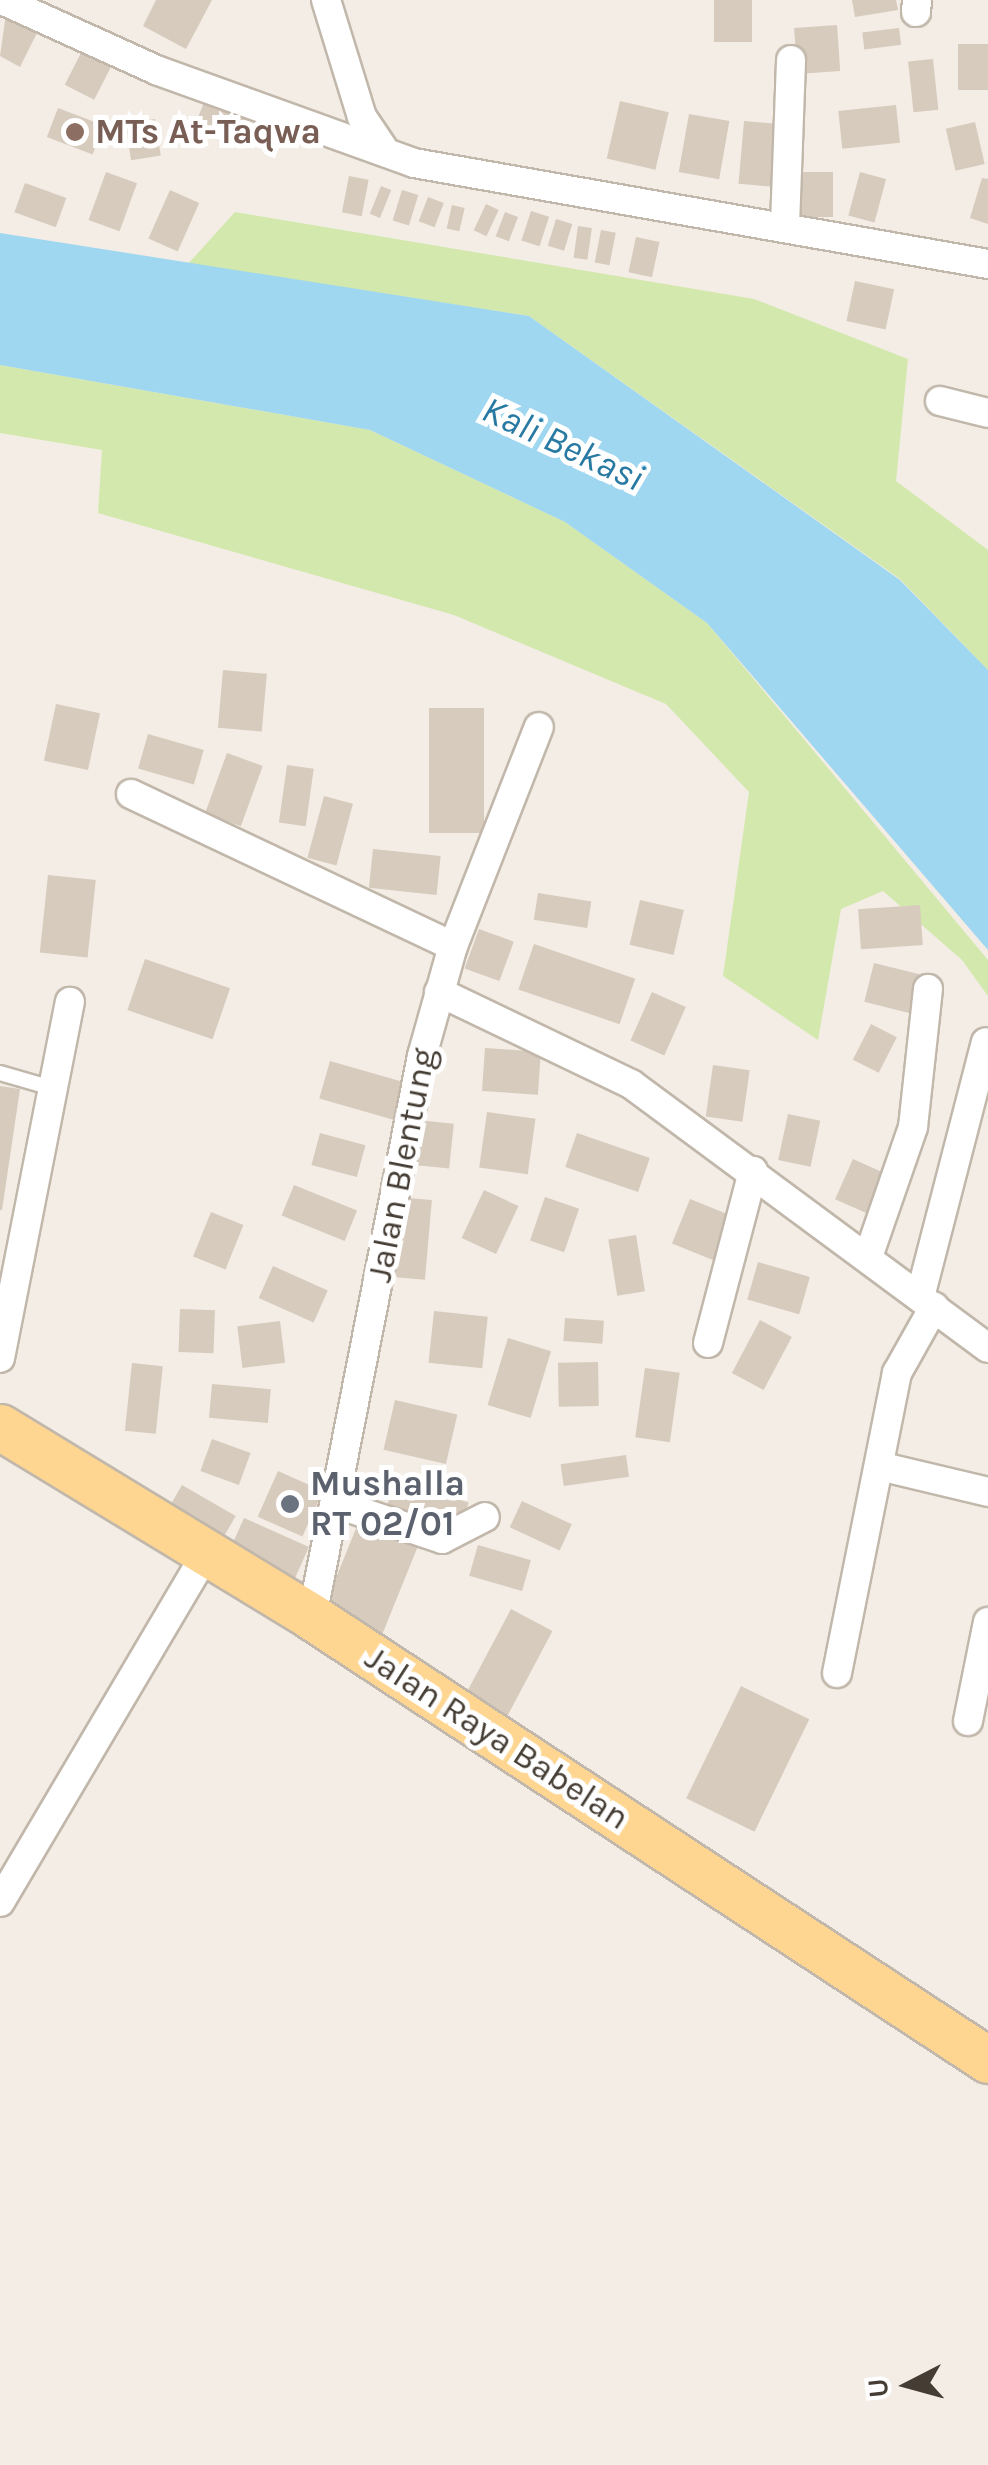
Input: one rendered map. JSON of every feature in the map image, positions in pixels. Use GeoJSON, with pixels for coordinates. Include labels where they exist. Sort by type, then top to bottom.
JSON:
{"type":"FeatureCollection","features":[{"type":"Feature","properties":{"kind":"main road","name":"Jalan Raya Babelan"},"geometry":{"type":"LineString","coordinates":[[0,1427],[312,1617],[988,2060]]}},
{"type":"Feature","properties":{"kind":"street"},"geometry":{"type":"LineString","coordinates":[[2,0],[156,70],[382,147],[414,163],[785,225],[988,264]]}},
{"type":"Feature","properties":{"kind":"street"},"geometry":{"type":"LineString","coordinates":[[326,0],[362,118],[382,147]]}},
{"type":"Feature","properties":{"kind":"street"},"geometry":{"type":"LineString","coordinates":[[785,225],[791,60]]}},
{"type":"Feature","properties":{"kind":"street"},"geometry":{"type":"LineString","coordinates":[[940,401],[988,413]]}},
{"type":"Feature","properties":{"kind":"street","name":"Jalan Blentung"},"geometry":{"type":"LineString","coordinates":[[312,1617],[438,992],[539,727]]}},
{"type":"Feature","properties":{"kind":"street"},"geometry":{"type":"LineString","coordinates":[[130,794],[453,946]]}},
{"type":"Feature","properties":{"kind":"street"},"geometry":{"type":"LineString","coordinates":[[868,1257],[912,1126],[928,989]]}},
{"type":"Feature","properties":{"kind":"street"},"geometry":{"type":"LineString","coordinates":[[438,992],[631,1084],[988,1348]]}},
{"type":"Feature","properties":{"kind":"street"},"geometry":{"type":"LineString","coordinates":[[0,1358],[70,1002]]}},
{"type":"Feature","properties":{"kind":"street"},"geometry":{"type":"LineString","coordinates":[[837,1672],[897,1372],[927,1302],[986,1042]]}},
{"type":"Feature","properties":{"kind":"street"},"geometry":{"type":"LineString","coordinates":[[708,1343],[753,1171]]}},
{"type":"Feature","properties":{"kind":"street"},"geometry":{"type":"LineString","coordinates":[[879,1466],[988,1492]]}},
{"type":"Feature","properties":{"kind":"street"},"geometry":{"type":"LineString","coordinates":[[337,1504],[442,1540],[484,1517]]}},
{"type":"Feature","properties":{"kind":"street"},"geometry":{"type":"LineString","coordinates":[[0,1902],[206,1553]]}},
{"type":"Feature","properties":{"kind":"street"},"geometry":{"type":"LineString","coordinates":[[968,1720],[988,1622]]}},
{"type":"Feature","properties":{"kind":"lane"},"geometry":{"type":"LineString","coordinates":[[0,1073],[52,1088]]}},
{"type":"Feature","properties":{"kind":"green space"},"geometry":{"type":"Polygon","coordinates":[[[235,212],[754,299],[908,359],[896,481],[988,550],[988,670],[900,579],[529,316],[188,264],[235,212]]]}},
{"type":"Feature","properties":{"kind":"green space"},"geometry":{"type":"Polygon","coordinates":[[[0,365],[370,430],[565,522],[707,623],[988,960],[988,996],[962,960],[883,891],[841,909],[818,1040],[723,976],[749,792],[666,704],[454,615],[98,513],[102,450],[0,433],[0,365]]]}},
{"type":"Feature","properties":{"kind":"water","name":"Kali Bekasi"},"geometry":{"type":"Polygon","coordinates":[[[0,233],[529,316],[900,580],[988,670],[988,950],[707,623],[565,522],[370,430],[0,365],[0,233]]]}},
{"type":"Feature","properties":{"kind":"building"},"geometry":{"type":"Polygon","coordinates":[[[156,0],[212,0],[186,49],[143,26],[156,0]]]}},
{"type":"Feature","properties":{"kind":"building"},"geometry":{"type":"Polygon","coordinates":[[[714,0],[752,0],[752,42],[714,42],[714,0]]]}},
{"type":"Feature","properties":{"kind":"building"},"geometry":{"type":"Polygon","coordinates":[[[852,0],[896,0],[898,10],[855,17],[852,0]]]}},
{"type":"Feature","properties":{"kind":"building"},"geometry":{"type":"Polygon","coordinates":[[[6,14],[38,31],[20,67],[0,56],[6,14]]]}},
{"type":"Feature","properties":{"kind":"building"},"geometry":{"type":"Polygon","coordinates":[[[837,25],[840,71],[797,74],[794,28],[837,25]]]}},
{"type":"Feature","properties":{"kind":"building"},"geometry":{"type":"Polygon","coordinates":[[[899,28],[901,45],[864,49],[862,33],[899,28]]]}},
{"type":"Feature","properties":{"kind":"building"},"geometry":{"type":"Polygon","coordinates":[[[958,44],[988,44],[988,90],[958,90],[958,44]]]}},
{"type":"Feature","properties":{"kind":"building","name":"MTs At-Taqwa"},"geometry":{"type":"Polygon","coordinates":[[[82,51],[111,66],[94,100],[65,85],[82,51]]]}},
{"type":"Feature","properties":{"kind":"building"},"geometry":{"type":"Polygon","coordinates":[[[933,59],[938,110],[913,112],[908,62],[933,59]]]}},
{"type":"Feature","properties":{"kind":"building"},"geometry":{"type":"Polygon","coordinates":[[[205,100],[250,118],[239,144],[195,126],[205,100]]]}},
{"type":"Feature","properties":{"kind":"building"},"geometry":{"type":"Polygon","coordinates":[[[620,101],[669,112],[655,170],[607,158],[620,101]]]}},
{"type":"Feature","properties":{"kind":"building"},"geometry":{"type":"Polygon","coordinates":[[[896,105],[900,143],[842,149],[838,111],[896,105]]]}},
{"type":"Feature","properties":{"kind":"building","name":"MTs At-Taqwa"},"geometry":{"type":"Polygon","coordinates":[[[58,108],[104,126],[93,155],[47,137],[58,108]]]}},
{"type":"Feature","properties":{"kind":"building"},"geometry":{"type":"Polygon","coordinates":[[[689,114],[729,121],[719,179],[679,172],[689,114]]]}},
{"type":"Feature","properties":{"kind":"building"},"geometry":{"type":"Polygon","coordinates":[[[155,119],[161,156],[131,160],[125,124],[155,119]]]}},
{"type":"Feature","properties":{"kind":"building"},"geometry":{"type":"Polygon","coordinates":[[[744,121],[781,124],[775,187],[739,184],[744,121]]]}},
{"type":"Feature","properties":{"kind":"building"},"geometry":{"type":"Polygon","coordinates":[[[975,122],[985,164],[955,171],[946,129],[975,122]]]}},
{"type":"Feature","properties":{"kind":"building"},"geometry":{"type":"Polygon","coordinates":[[[106,172],[137,183],[120,231],[89,220],[106,172]]]}},
{"type":"Feature","properties":{"kind":"building"},"geometry":{"type":"Polygon","coordinates":[[[795,172],[833,172],[833,217],[795,217],[795,172]]]}},
{"type":"Feature","properties":{"kind":"building"},"geometry":{"type":"Polygon","coordinates":[[[860,172],[886,179],[874,222],[848,215],[860,172]]]}},
{"type":"Feature","properties":{"kind":"building"},"geometry":{"type":"Polygon","coordinates":[[[349,176],[369,180],[362,216],[342,212],[349,176]]]}},
{"type":"Feature","properties":{"kind":"building"},"geometry":{"type":"Polygon","coordinates":[[[982,178],[988,179],[988,224],[970,218],[982,178]]]}},
{"type":"Feature","properties":{"kind":"building","name":"MTs At-Taqwa"},"geometry":{"type":"Polygon","coordinates":[[[25,183],[66,198],[56,227],[14,212],[25,183]]]}},
{"type":"Feature","properties":{"kind":"building"},"geometry":{"type":"Polygon","coordinates":[[[381,186],[391,190],[380,218],[370,214],[381,186]]]}},
{"type":"Feature","properties":{"kind":"building"},"geometry":{"type":"Polygon","coordinates":[[[170,190],[199,203],[178,251],[148,238],[170,190]]]}},
{"type":"Feature","properties":{"kind":"building"},"geometry":{"type":"Polygon","coordinates":[[[402,190],[418,195],[409,226],[393,221],[402,190]]]}},
{"type":"Feature","properties":{"kind":"building"},"geometry":{"type":"Polygon","coordinates":[[[428,197],[444,203],[435,227],[419,221],[428,197]]]}},
{"type":"Feature","properties":{"kind":"building"},"geometry":{"type":"Polygon","coordinates":[[[486,204],[499,210],[486,236],[474,230],[486,204]]]}},
{"type":"Feature","properties":{"kind":"building"},"geometry":{"type":"Polygon","coordinates":[[[452,205],[465,208],[459,231],[447,228],[452,205]]]}},
{"type":"Feature","properties":{"kind":"building"},"geometry":{"type":"Polygon","coordinates":[[[531,211],[549,217],[539,246],[521,240],[531,211]]]}},
{"type":"Feature","properties":{"kind":"building"},"geometry":{"type":"Polygon","coordinates":[[[505,212],[518,217],[509,241],[496,236],[505,212]]]}},
{"type":"Feature","properties":{"kind":"building"},"geometry":{"type":"Polygon","coordinates":[[[556,219],[572,224],[564,251],[548,246],[556,219]]]}},
{"type":"Feature","properties":{"kind":"building"},"geometry":{"type":"Polygon","coordinates":[[[578,226],[592,228],[587,260],[574,258],[578,226]]]}},
{"type":"Feature","properties":{"kind":"building"},"geometry":{"type":"Polygon","coordinates":[[[601,230],[616,233],[609,265],[595,262],[601,230]]]}},
{"type":"Feature","properties":{"kind":"building"},"geometry":{"type":"Polygon","coordinates":[[[636,237],[659,242],[652,277],[629,272],[636,237]]]}},
{"type":"Feature","properties":{"kind":"building"},"geometry":{"type":"Polygon","coordinates":[[[855,281],[894,289],[886,329],[846,321],[855,281]]]}},
{"type":"Feature","properties":{"kind":"building"},"geometry":{"type":"Polygon","coordinates":[[[223,670],[267,674],[262,732],[218,728],[223,670]]]}},
{"type":"Feature","properties":{"kind":"building"},"geometry":{"type":"Polygon","coordinates":[[[56,704],[100,713],[88,770],[44,761],[56,704]]]}},
{"type":"Feature","properties":{"kind":"building"},"geometry":{"type":"Polygon","coordinates":[[[429,708],[484,708],[484,833],[429,833],[429,708]]]}},
{"type":"Feature","properties":{"kind":"building"},"geometry":{"type":"Polygon","coordinates":[[[148,734],[204,750],[194,785],[138,769],[148,734]]]}},
{"type":"Feature","properties":{"kind":"building"},"geometry":{"type":"Polygon","coordinates":[[[227,753],[263,766],[241,826],[205,813],[227,753]]]}},
{"type":"Feature","properties":{"kind":"building"},"geometry":{"type":"Polygon","coordinates":[[[287,765],[314,769],[306,826],[279,822],[287,765]]]}},
{"type":"Feature","properties":{"kind":"building"},"geometry":{"type":"Polygon","coordinates":[[[324,796],[353,804],[336,866],[307,858],[324,796]]]}},
{"type":"Feature","properties":{"kind":"building"},"geometry":{"type":"Polygon","coordinates":[[[373,849],[441,856],[437,895],[369,888],[373,849]]]}},
{"type":"Feature","properties":{"kind":"building"},"geometry":{"type":"Polygon","coordinates":[[[48,875],[96,880],[88,958],[40,953],[48,875]]]}},
{"type":"Feature","properties":{"kind":"building"},"geometry":{"type":"Polygon","coordinates":[[[538,893],[591,901],[587,928],[534,920],[538,893]]]}},
{"type":"Feature","properties":{"kind":"building"},"geometry":{"type":"Polygon","coordinates":[[[640,900],[684,910],[673,955],[630,945],[640,900]]]}},
{"type":"Feature","properties":{"kind":"building"},"geometry":{"type":"Polygon","coordinates":[[[920,905],[923,945],[861,949],[858,909],[920,905]]]}},
{"type":"Feature","properties":{"kind":"building"},"geometry":{"type":"Polygon","coordinates":[[[479,929],[514,942],[499,981],[465,968],[479,929]]]}},
{"type":"Feature","properties":{"kind":"building"},"geometry":{"type":"Polygon","coordinates":[[[534,944],[635,979],[620,1024],[518,989],[534,944]]]}},
{"type":"Feature","properties":{"kind":"building"},"geometry":{"type":"Polygon","coordinates":[[[145,959],[230,988],[213,1039],[127,1010],[145,959]]]}},
{"type":"Feature","properties":{"kind":"building"},"geometry":{"type":"Polygon","coordinates":[[[874,963],[922,975],[912,1014],[864,1002],[874,963]]]}},
{"type":"Feature","properties":{"kind":"building"},"geometry":{"type":"Polygon","coordinates":[[[652,992],[686,1007],[664,1055],[630,1040],[652,992]]]}},
{"type":"Feature","properties":{"kind":"building"},"geometry":{"type":"Polygon","coordinates":[[[871,1024],[897,1037],[879,1073],[853,1060],[871,1024]]]}},
{"type":"Feature","properties":{"kind":"building"},"geometry":{"type":"Polygon","coordinates":[[[485,1048],[541,1052],[538,1095],[482,1091],[485,1048]]]}},
{"type":"Feature","properties":{"kind":"building"},"geometry":{"type":"Polygon","coordinates":[[[330,1061],[406,1083],[395,1120],[319,1098],[330,1061]]]}},
{"type":"Feature","properties":{"kind":"building"},"geometry":{"type":"Polygon","coordinates":[[[713,1065],[750,1070],[742,1122],[706,1116],[713,1065]]]}},
{"type":"Feature","properties":{"kind":"building"},"geometry":{"type":"Polygon","coordinates":[[[0,1086],[20,1089],[2,1210],[0,1210],[0,1086]]]}},
{"type":"Feature","properties":{"kind":"building"},"geometry":{"type":"Polygon","coordinates":[[[487,1112],[536,1119],[528,1174],[479,1167],[487,1112]]]}},
{"type":"Feature","properties":{"kind":"building"},"geometry":{"type":"Polygon","coordinates":[[[788,1114],[820,1121],[811,1167],[778,1160],[788,1114]]]}},
{"type":"Feature","properties":{"kind":"building"},"geometry":{"type":"Polygon","coordinates":[[[417,1120],[454,1124],[449,1169],[412,1165],[417,1120]]]}},
{"type":"Feature","properties":{"kind":"building"},"geometry":{"type":"Polygon","coordinates":[[[320,1133],[365,1145],[357,1177],[311,1165],[320,1133]]]}},
{"type":"Feature","properties":{"kind":"building"},"geometry":{"type":"Polygon","coordinates":[[[577,1133],[650,1158],[638,1192],[565,1167],[577,1133]]]}},
{"type":"Feature","properties":{"kind":"building"},"geometry":{"type":"Polygon","coordinates":[[[853,1159],[886,1174],[868,1214],[835,1199],[853,1159]]]}},
{"type":"Feature","properties":{"kind":"building"},"geometry":{"type":"Polygon","coordinates":[[[294,1185],[357,1210],[345,1241],[282,1216],[294,1185]]]}},
{"type":"Feature","properties":{"kind":"building"},"geometry":{"type":"Polygon","coordinates":[[[484,1190],[518,1206],[496,1254],[462,1238],[484,1190]]]}},
{"type":"Feature","properties":{"kind":"building"},"geometry":{"type":"Polygon","coordinates":[[[397,1197],[432,1200],[425,1280],[390,1277],[397,1197]]]}},
{"type":"Feature","properties":{"kind":"building"},"geometry":{"type":"Polygon","coordinates":[[[545,1197],[579,1209],[564,1252],[530,1240],[545,1197]]]}},
{"type":"Feature","properties":{"kind":"building"},"geometry":{"type":"Polygon","coordinates":[[[690,1199],[735,1217],[717,1261],[672,1244],[690,1199]]]}},
{"type":"Feature","properties":{"kind":"building"},"geometry":{"type":"Polygon","coordinates":[[[211,1212],[243,1225],[225,1270],[193,1257],[211,1212]]]}},
{"type":"Feature","properties":{"kind":"building"},"geometry":{"type":"Polygon","coordinates":[[[636,1235],[645,1291],[617,1296],[608,1239],[636,1235]]]}},
{"type":"Feature","properties":{"kind":"building"},"geometry":{"type":"Polygon","coordinates":[[[758,1262],[810,1277],[799,1314],[747,1299],[758,1262]]]}},
{"type":"Feature","properties":{"kind":"building"},"geometry":{"type":"Polygon","coordinates":[[[273,1266],[328,1290],[314,1322],[259,1298],[273,1266]]]}},
{"type":"Feature","properties":{"kind":"building"},"geometry":{"type":"Polygon","coordinates":[[[180,1309],[215,1310],[213,1353],[178,1352],[180,1309]]]}},
{"type":"Feature","properties":{"kind":"building"},"geometry":{"type":"Polygon","coordinates":[[[434,1311],[488,1317],[482,1368],[429,1363],[434,1311]]]}},
{"type":"Feature","properties":{"kind":"building"},"geometry":{"type":"Polygon","coordinates":[[[565,1318],[604,1321],[602,1344],[563,1341],[565,1318]]]}},
{"type":"Feature","properties":{"kind":"building"},"geometry":{"type":"Polygon","coordinates":[[[760,1320],[792,1337],[764,1390],[732,1373],[760,1320]]]}},
{"type":"Feature","properties":{"kind":"building"},"geometry":{"type":"Polygon","coordinates":[[[280,1321],[285,1363],[242,1368],[237,1326],[280,1321]]]}},
{"type":"Feature","properties":{"kind":"building"},"geometry":{"type":"Polygon","coordinates":[[[508,1338],[551,1351],[531,1418],[488,1405],[508,1338]]]}},
{"type":"Feature","properties":{"kind":"building"},"geometry":{"type":"Polygon","coordinates":[[[598,1362],[599,1406],[559,1407],[558,1363],[598,1362]]]}},
{"type":"Feature","properties":{"kind":"building"},"geometry":{"type":"Polygon","coordinates":[[[132,1363],[163,1366],[156,1434],[125,1431],[132,1363]]]}},
{"type":"Feature","properties":{"kind":"building"},"geometry":{"type":"Polygon","coordinates":[[[645,1368],[680,1373],[670,1442],[635,1437],[645,1368]]]}},
{"type":"Feature","properties":{"kind":"building"},"geometry":{"type":"Polygon","coordinates":[[[212,1384],[271,1389],[268,1423],[209,1418],[212,1384]]]}},
{"type":"Feature","properties":{"kind":"building"},"geometry":{"type":"Polygon","coordinates":[[[395,1400],[457,1414],[446,1464],[384,1450],[395,1400]]]}},
{"type":"Feature","properties":{"kind":"building"},"geometry":{"type":"Polygon","coordinates":[[[212,1439],[251,1453],[239,1485],[200,1471],[212,1439]]]}},
{"type":"Feature","properties":{"kind":"building"},"geometry":{"type":"Polygon","coordinates":[[[626,1455],[629,1477],[564,1486],[561,1464],[626,1455]]]}},
{"type":"Feature","properties":{"kind":"building","name":"Mushalla RT 02/01"},"geometry":{"type":"Polygon","coordinates":[[[278,1471],[323,1491],[302,1537],[258,1517],[278,1471]]]}},
{"type":"Feature","properties":{"kind":"building"},"geometry":{"type":"Polygon","coordinates":[[[395,1480],[469,1503],[458,1538],[384,1515],[395,1480]]]}},
{"type":"Feature","properties":{"kind":"building"},"geometry":{"type":"Polygon","coordinates":[[[182,1485],[236,1516],[216,1551],[162,1520],[182,1485]]]}},
{"type":"Feature","properties":{"kind":"building"},"geometry":{"type":"Polygon","coordinates":[[[522,1501],[572,1524],[560,1551],[510,1527],[522,1501]]]}},
{"type":"Feature","properties":{"kind":"building"},"geometry":{"type":"Polygon","coordinates":[[[244,1518],[309,1547],[291,1588],[226,1559],[244,1518]]]}},
{"type":"Feature","properties":{"kind":"building"},"geometry":{"type":"Polygon","coordinates":[[[359,1521],[418,1545],[380,1640],[320,1616],[359,1521]]]}},
{"type":"Feature","properties":{"kind":"building"},"geometry":{"type":"Polygon","coordinates":[[[478,1545],[531,1560],[522,1591],[469,1576],[478,1545]]]}},
{"type":"Feature","properties":{"kind":"building"},"geometry":{"type":"Polygon","coordinates":[[[511,1609],[552,1631],[503,1724],[462,1702],[511,1609]]]}},
{"type":"Feature","properties":{"kind":"building"},"geometry":{"type":"Polygon","coordinates":[[[741,1686],[809,1719],[755,1832],[686,1798],[741,1686]]]}},
{"type":"Feature","properties":{"kind":"place","name":"MTs At-Taqwa"},"geometry":{"type":"Point","coordinates":[75,132]}},
{"type":"Feature","properties":{"kind":"place","name":"Mushalla RT 02/01"},"geometry":{"type":"Point","coordinates":[290,1504]}}]}
